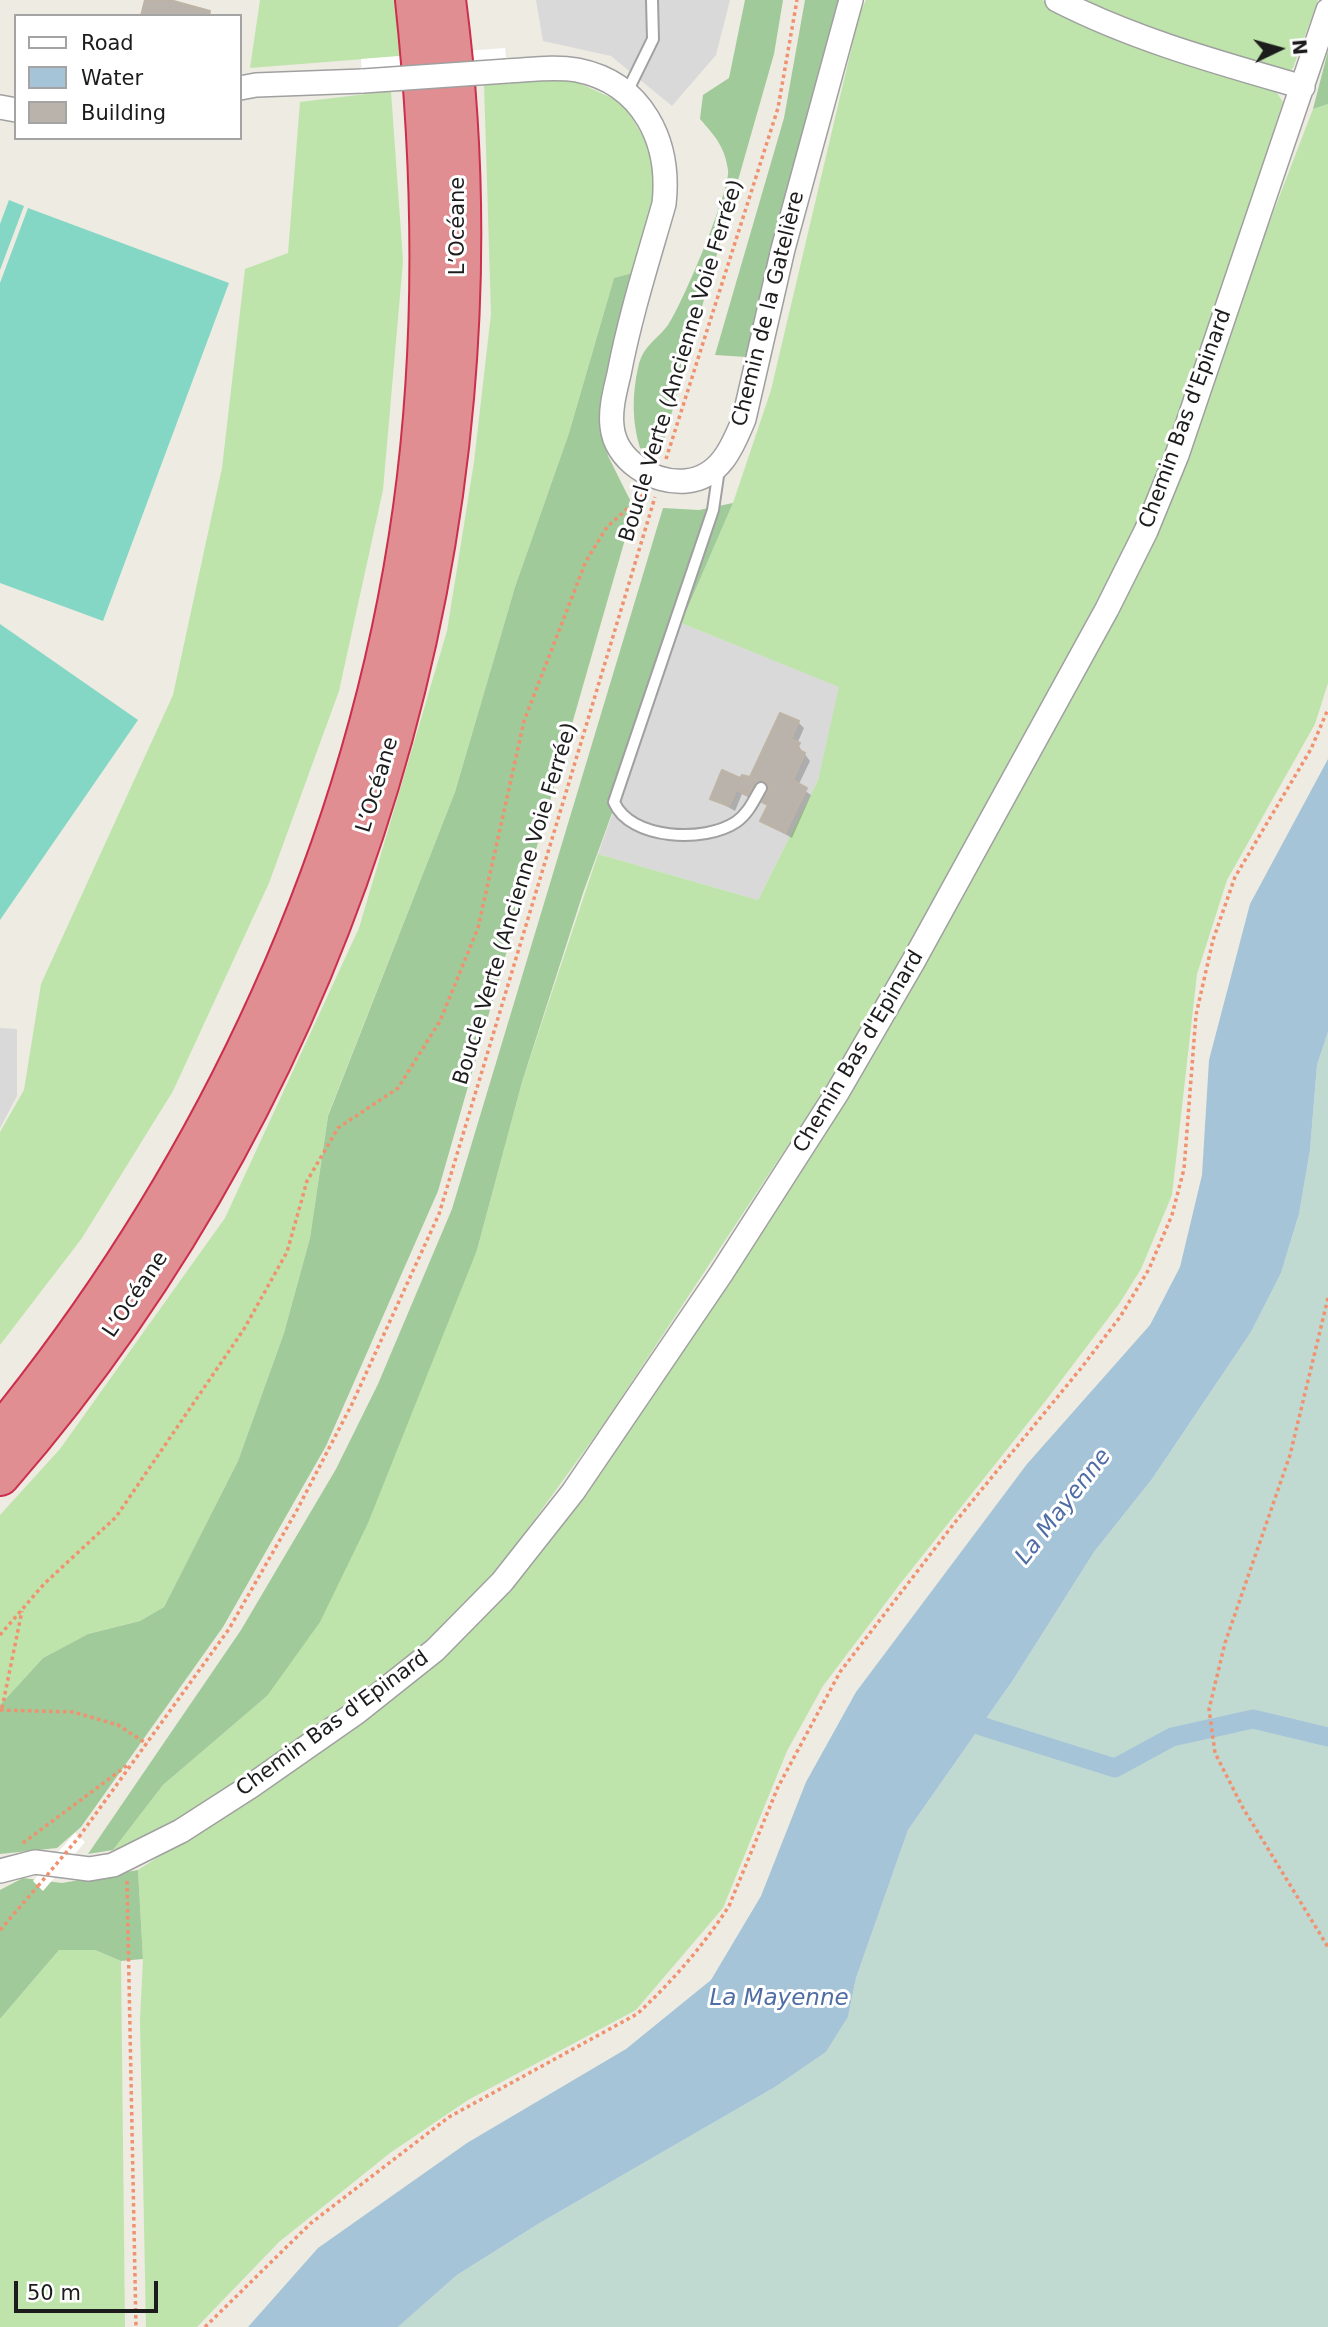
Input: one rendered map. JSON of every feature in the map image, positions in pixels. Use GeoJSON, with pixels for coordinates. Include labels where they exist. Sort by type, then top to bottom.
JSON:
{"type":"FeatureCollection","features":[{"type":"Feature","properties":{"kind":"highway","name":"L’Océane"},"geometry":{"type":"LineString","coordinates":[[0,1434],[37,1389],[124,1267],[216,1109],[293,944],[321,874],[362,744],[400,584],[413,509],[422,423],[428,295],[426,142],[415,0]]}},
{"type":"Feature","properties":{"kind":"highway","name":"L’Océane"},"geometry":{"type":"LineString","coordinates":[[0,1476],[40,1429],[125,1313],[225,1152],[261,1084],[313,968],[355,858],[380,781],[400,713],[430,573],[447,460],[454,387],[459,313],[460,202],[446,0]]}},
{"type":"Feature","properties":{"kind":"street","name":"Chemin de la Gatelière"},"geometry":{"type":"LineString","coordinates":[[720,465],[733,446],[744,419],[783,249],[851,0]]}},
{"type":"Feature","properties":{"kind":"street"},"geometry":{"type":"LineString","coordinates":[[1057,0],[1112,26],[1198,56],[1303,87]]}},
{"type":"Feature","properties":{"kind":"street","name":"Chemin Bas d'Epinard"},"geometry":{"type":"LineString","coordinates":[[7,1868],[46,1862],[89,1869],[125,1860],[181,1831],[251,1786],[357,1712],[435,1650],[502,1582],[573,1492],[722,1274],[837,1093],[913,962],[1107,608],[1146,531],[1177,455],[1328,10]]}},
{"type":"Feature","properties":{"kind":"street"},"geometry":{"type":"LineString","coordinates":[[242,88],[573,69],[608,81],[625,94],[655,130],[664,152],[667,178],[664,204],[622,359],[611,412],[616,445],[632,463],[660,478],[686,481],[705,475],[720,465]]}},
{"type":"Feature","properties":{"kind":"lane"},"geometry":{"type":"LineString","coordinates":[[625,94],[653,39],[652,0]]}},
{"type":"Feature","properties":{"kind":"lane"},"geometry":{"type":"LineString","coordinates":[[720,465],[713,510],[614,802],[629,823],[647,831],[686,834],[733,824],[746,814],[761,788]]}},
{"type":"Feature","properties":{"kind":"path","name":"Boucle Verte (Ancienne Voie Ferrée)"},"geometry":{"type":"LineString","coordinates":[[134,1760],[229,1629],[297,1510],[352,1404],[439,1214],[660,478],[778,108],[797,0]]}},
{"type":"Feature","properties":{"kind":"path"},"geometry":{"type":"LineString","coordinates":[[0,1635],[44,1584],[116,1517],[244,1329],[287,1252],[307,1181],[338,1128],[398,1088],[440,1021],[478,928],[524,721],[586,561],[607,527],[660,478]]}},
{"type":"Feature","properties":{"kind":"path"},"geometry":{"type":"LineString","coordinates":[[205,2327],[311,2222],[449,2117],[636,2014],[653,1999],[717,1925],[729,1906],[799,1744],[840,1672],[956,1521],[1121,1317],[1149,1269],[1172,1214],[1182,1178],[1196,1015],[1216,930],[1235,877],[1311,748],[1328,709]]}},
{"type":"Feature","properties":{"kind":"path"},"geometry":{"type":"LineString","coordinates":[[1328,1298],[1290,1455],[1259,1536],[1213,1681],[1210,1719],[1215,1753],[1243,1808],[1328,1947]]}},
{"type":"Feature","properties":{"kind":"path"},"geometry":{"type":"LineString","coordinates":[[22,1610],[1,1709],[73,1712],[118,1725],[147,1744]]}},
{"type":"Feature","properties":{"kind":"path"},"geometry":{"type":"LineString","coordinates":[[0,1930],[79,1837],[134,1760]]}},
{"type":"Feature","properties":{"kind":"path"},"geometry":{"type":"LineString","coordinates":[[7,1868],[27,1839],[134,1760]]}},
{"type":"Feature","properties":{"kind":"path"},"geometry":{"type":"LineString","coordinates":[[125,1860],[129,1913],[136,2327]]}},
{"type":"Feature","properties":{"kind":"shaded area"},"geometry":{"type":"Polygon","coordinates":[[[536,0],[730,0],[716,55],[672,106],[611,56],[543,41],[536,0]]]}},
{"type":"Feature","properties":{"kind":"shaded area"},"geometry":{"type":"Polygon","coordinates":[[[9,200],[24,206],[0,270],[0,224],[9,200]]]}},
{"type":"Feature","properties":{"kind":"shaded area"},"geometry":{"type":"Polygon","coordinates":[[[28,208],[229,283],[103,621],[0,583],[0,283],[28,208]]]}},
{"type":"Feature","properties":{"kind":"shaded area"},"geometry":{"type":"Polygon","coordinates":[[[681,623],[840,687],[818,780],[758,900],[598,854],[681,623]]]}},
{"type":"Feature","properties":{"kind":"shaded area"},"geometry":{"type":"Polygon","coordinates":[[[0,624],[138,720],[0,920],[0,624]]]}},
{"type":"Feature","properties":{"kind":"shaded area"},"geometry":{"type":"Polygon","coordinates":[[[0,1028],[17,1029],[17,1096],[0,1128],[0,1028]]]}},
{"type":"Feature","properties":{"kind":"shaded area"},"geometry":{"type":"Polygon","coordinates":[[[1328,1032],[1328,2327],[398,2327],[457,2275],[538,2224],[775,2087],[826,2052],[848,2017],[856,1978],[908,1830],[1013,1680],[1094,1552],[1152,1479],[1251,1332],[1281,1273],[1299,1214],[1310,1150],[1317,1065],[1328,1032]]]}},
{"type":"Feature","properties":{"kind":"green space"},"geometry":{"type":"Polygon","coordinates":[[[260,0],[394,0],[402,56],[250,68],[260,0]]]}},
{"type":"Feature","properties":{"kind":"green space"},"geometry":{"type":"Polygon","coordinates":[[[745,0],[783,0],[774,54],[660,454],[640,448],[634,418],[636,378],[643,354],[668,325],[684,295],[722,199],[727,181],[727,162],[718,142],[700,119],[703,95],[729,78],[745,0]]]}},
{"type":"Feature","properties":{"kind":"green space"},"geometry":{"type":"Polygon","coordinates":[[[805,0],[842,0],[747,357],[715,355],[784,118],[805,0]]]}},
{"type":"Feature","properties":{"kind":"green space"},"geometry":{"type":"Polygon","coordinates":[[[866,0],[1042,0],[1111,35],[1275,90],[1283,102],[1203,347],[1144,511],[1044,701],[856,1042],[606,1421],[516,1545],[454,1619],[334,1716],[242,1781],[151,1839],[113,1850],[163,1785],[267,1696],[477,1250],[522,1082],[598,854],[758,900],[818,780],[839,687],[681,623],[733,503],[771,390],[860,12],[866,0]]]}},
{"type":"Feature","properties":{"kind":"green space"},"geometry":{"type":"Polygon","coordinates":[[[1076,0],[1318,0],[1293,68],[1285,77],[1109,18],[1076,0]]]}},
{"type":"Feature","properties":{"kind":"green space"},"geometry":{"type":"Polygon","coordinates":[[[1328,51],[1328,104],[1313,109],[1328,51]]]}},
{"type":"Feature","properties":{"kind":"green space"},"geometry":{"type":"Polygon","coordinates":[[[572,80],[623,103],[649,147],[656,170],[651,225],[632,273],[614,278],[569,433],[515,587],[455,792],[328,1115],[310,1238],[284,1333],[238,1461],[164,1607],[140,1621],[88,1634],[43,1658],[0,1705],[0,1515],[60,1449],[225,1218],[359,928],[447,631],[474,462],[491,314],[484,83],[572,80]]]}},
{"type":"Feature","properties":{"kind":"green space"},"geometry":{"type":"Polygon","coordinates":[[[391,91],[403,261],[383,490],[339,691],[269,883],[173,1091],[82,1238],[0,1345],[0,1132],[24,1090],[41,984],[173,695],[222,468],[245,269],[288,253],[300,102],[391,91]]]}},
{"type":"Feature","properties":{"kind":"green space"},"geometry":{"type":"Polygon","coordinates":[[[1328,104],[1328,683],[1315,724],[1227,880],[1197,974],[1172,1195],[1141,1269],[1119,1304],[1047,1399],[823,1686],[787,1751],[723,1908],[636,2010],[468,2100],[390,2153],[279,2242],[197,2327],[146,2327],[140,2020],[143,1959],[138,1870],[316,1756],[473,1622],[638,1411],[832,1122],[978,866],[1235,312],[1313,109],[1328,104]]]}},
{"type":"Feature","properties":{"kind":"green space"},"geometry":{"type":"Polygon","coordinates":[[[632,273],[601,414],[608,456],[634,508],[438,1191],[326,1446],[223,1627],[81,1827],[57,1848],[0,1854],[0,1705],[43,1658],[88,1634],[140,1621],[164,1607],[238,1461],[284,1333],[310,1238],[328,1116],[455,792],[515,587],[569,433],[614,278],[632,273]]]}},
{"type":"Feature","properties":{"kind":"green space"},"geometry":{"type":"Polygon","coordinates":[[[733,503],[681,623],[583,893],[522,1082],[477,1250],[368,1523],[320,1622],[267,1696],[163,1785],[113,1850],[88,1854],[241,1630],[336,1469],[378,1384],[452,1209],[663,508],[699,510],[733,503]]]}},
{"type":"Feature","properties":{"kind":"green space"},"geometry":{"type":"Polygon","coordinates":[[[138,1870],[143,1959],[121,1961],[95,1950],[59,1950],[0,2019],[0,1890],[23,1878],[62,1883],[138,1870]]]}},
{"type":"Feature","properties":{"kind":"green space"},"geometry":{"type":"Polygon","coordinates":[[[59,1950],[95,1950],[121,1961],[125,2327],[0,2327],[0,2019],[59,1950]]]}},
{"type":"Feature","properties":{"kind":"water","name":"La Mayenne"},"geometry":{"type":"Polygon","coordinates":[[[1328,759],[1328,1032],[1317,1065],[1310,1150],[1299,1214],[1281,1273],[1251,1332],[1152,1479],[1094,1552],[1013,1680],[908,1830],[856,1978],[848,2017],[826,2052],[775,2087],[538,2224],[457,2275],[398,2327],[248,2327],[318,2248],[467,2143],[626,2049],[711,1980],[761,1896],[806,1782],[856,1692],[1027,1464],[1150,1325],[1180,1267],[1202,1175],[1209,1060],[1250,904],[1328,759]]]}},
{"type":"Feature","properties":{"kind":"pier"},"geometry":{"type":"Polygon","coordinates":[[[505,48],[508,81],[364,92],[361,59],[505,48]]]}},
{"type":"Feature","properties":{"kind":"pier"},"geometry":{"type":"Polygon","coordinates":[[[75,1833],[85,1842],[43,1891],[33,1881],[75,1833]]]}},
{"type":"Feature","properties":{"kind":"building"},"geometry":{"type":"Polygon","coordinates":[[[145,0],[170,0],[210,11],[209,14],[142,14],[145,0]]]}},
{"type":"Feature","properties":{"kind":"building"},"geometry":{"type":"Polygon","coordinates":[[[780,713],[799,721],[791,739],[800,743],[797,749],[805,753],[793,780],[807,788],[785,833],[760,821],[768,805],[762,802],[769,789],[764,781],[756,782],[748,795],[736,790],[729,806],[710,799],[722,770],[740,778],[742,775],[750,777],[780,713]]]}},
{"type":"Feature","properties":{"kind":"waterway"},"geometry":{"type":"LineString","coordinates":[[981,1726],[1115,1768],[1172,1737],[1253,1719],[1328,1737]]}}]}
